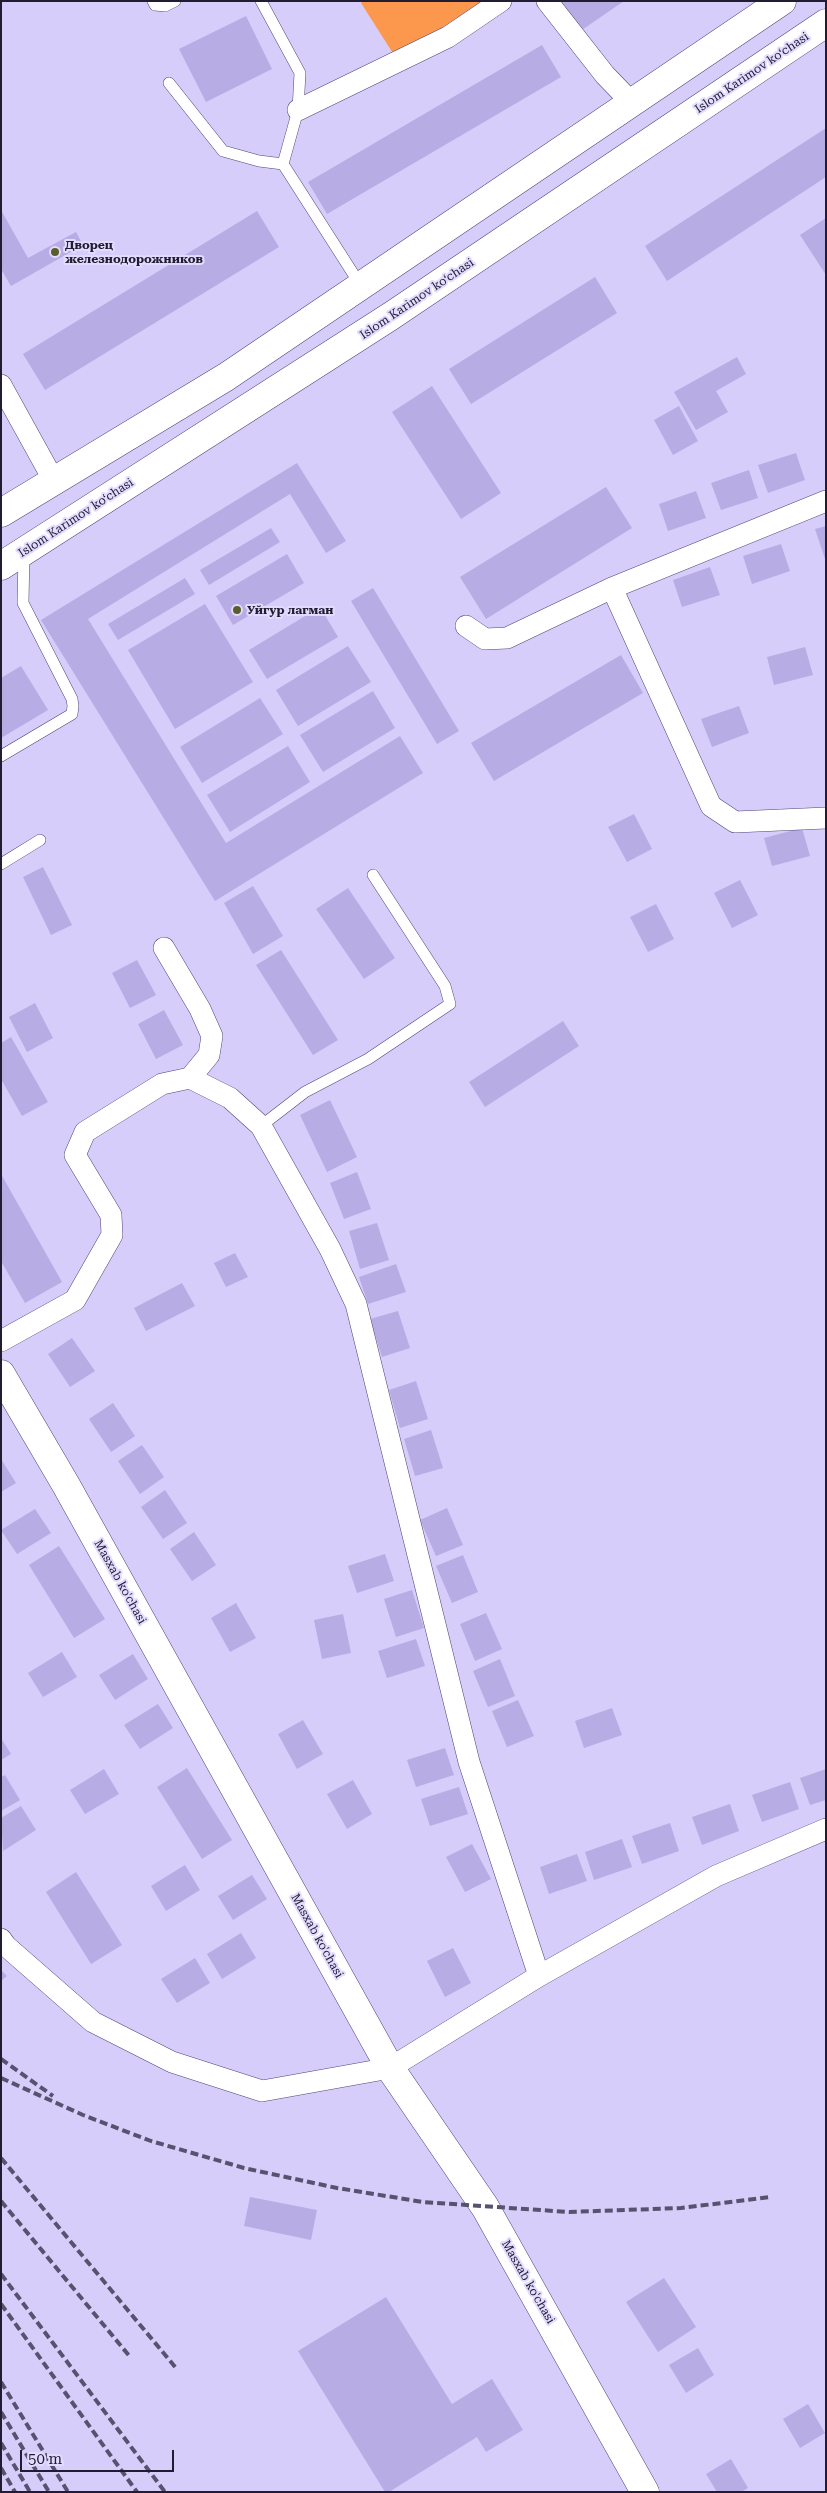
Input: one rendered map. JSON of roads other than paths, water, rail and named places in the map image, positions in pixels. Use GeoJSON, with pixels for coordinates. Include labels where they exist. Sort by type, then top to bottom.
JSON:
{"type":"FeatureCollection","features":[{"type":"Feature","properties":{"kind":"main road"},"geometry":{"type":"LineString","coordinates":[[1,513],[226,377],[782,1]]}},
{"type":"Feature","properties":{"kind":"main road","name":"Islom Karimov ko‘chasi"},"geometry":{"type":"LineString","coordinates":[[1,566],[391,316],[826,23]]}},
{"type":"Feature","properties":{"kind":"main road","name":"Masxab ko'chasi"},"geometry":{"type":"LineString","coordinates":[[1,1374],[76,1502],[390,2068],[486,2207],[645,2492]]}},
{"type":"Feature","properties":{"kind":"street"},"geometry":{"type":"LineString","coordinates":[[298,110],[448,37],[501,1]]}},
{"type":"Feature","properties":{"kind":"street"},"geometry":{"type":"LineString","coordinates":[[547,1],[605,75],[632,103]]}},
{"type":"Feature","properties":{"kind":"street"},"geometry":{"type":"LineString","coordinates":[[1,385],[54,481]]}},
{"type":"Feature","properties":{"kind":"street"},"geometry":{"type":"LineString","coordinates":[[466,626],[485,639],[507,638],[612,588],[826,501]]}},
{"type":"Feature","properties":{"kind":"street"},"geometry":{"type":"LineString","coordinates":[[612,588],[710,806],[735,822],[826,818]]}},
{"type":"Feature","properties":{"kind":"street"},"geometry":{"type":"LineString","coordinates":[[1,1341],[75,1300],[112,1235],[112,1214],[75,1154],[85,1132],[162,1084],[190,1078],[209,1055],[212,1036],[164,948]]}},
{"type":"Feature","properties":{"kind":"street"},"geometry":{"type":"LineString","coordinates":[[190,1078],[230,1098],[261,1126],[330,1249],[356,1304],[469,1762],[540,1976]]}},
{"type":"Feature","properties":{"kind":"street"},"geometry":{"type":"LineString","coordinates":[[1,1939],[6,1946],[93,2022],[172,2062],[262,2091],[390,2068],[540,1976],[716,1876],[826,1829]]}},
{"type":"Feature","properties":{"kind":"lane"},"geometry":{"type":"LineString","coordinates":[[153,1],[155,4],[165,6],[175,1]]}},
{"type":"Feature","properties":{"kind":"lane"},"geometry":{"type":"LineString","coordinates":[[261,1],[300,73],[298,110],[283,164],[361,286]]}},
{"type":"Feature","properties":{"kind":"lane"},"geometry":{"type":"LineString","coordinates":[[169,83],[223,150],[258,161],[283,164]]}},
{"type":"Feature","properties":{"kind":"lane"},"geometry":{"type":"LineString","coordinates":[[1,756],[72,714],[73,706],[72,699],[23,603],[24,551]]}},
{"type":"Feature","properties":{"kind":"lane"},"geometry":{"type":"LineString","coordinates":[[1,864],[40,840]]}},
{"type":"Feature","properties":{"kind":"lane"},"geometry":{"type":"LineString","coordinates":[[261,1126],[305,1092],[368,1059],[450,1004],[445,986],[373,875]]}},
{"type":"Feature","properties":{"kind":"railway"},"geometry":{"type":"LineString","coordinates":[[1,2059],[53,2096]]}},
{"type":"Feature","properties":{"kind":"railway"},"geometry":{"type":"LineString","coordinates":[[1,2078],[83,2115],[151,2141],[244,2168],[337,2188],[423,2202],[569,2212],[681,2208],[771,2197]]}},
{"type":"Feature","properties":{"kind":"railway"},"geometry":{"type":"LineString","coordinates":[[1,2158],[176,2368]]}},
{"type":"Feature","properties":{"kind":"railway"},"geometry":{"type":"LineString","coordinates":[[1,2201],[131,2358]]}},
{"type":"Feature","properties":{"kind":"railway"},"geometry":{"type":"LineString","coordinates":[[1,2274],[165,2492]]}},
{"type":"Feature","properties":{"kind":"railway"},"geometry":{"type":"LineString","coordinates":[[1,2304],[137,2492]]}},
{"type":"Feature","properties":{"kind":"railway"},"geometry":{"type":"LineString","coordinates":[[1,2382],[68,2492]]}},
{"type":"Feature","properties":{"kind":"railway"},"geometry":{"type":"LineString","coordinates":[[1,2412],[49,2492]]}},
{"type":"Feature","properties":{"kind":"railway"},"geometry":{"type":"LineString","coordinates":[[1,2443],[30,2492]]}},
{"type":"Feature","properties":{"kind":"railway"},"geometry":{"type":"LineString","coordinates":[[1,2468],[15,2492]]}},
{"type":"Feature","properties":{"kind":"place","name":"Дворец железнодорожников"},"geometry":{"type":"Point","coordinates":[55,252]}},
{"type":"Feature","properties":{"kind":"place","name":"Уйгур лагман"},"geometry":{"type":"Point","coordinates":[237,610]}}]}
